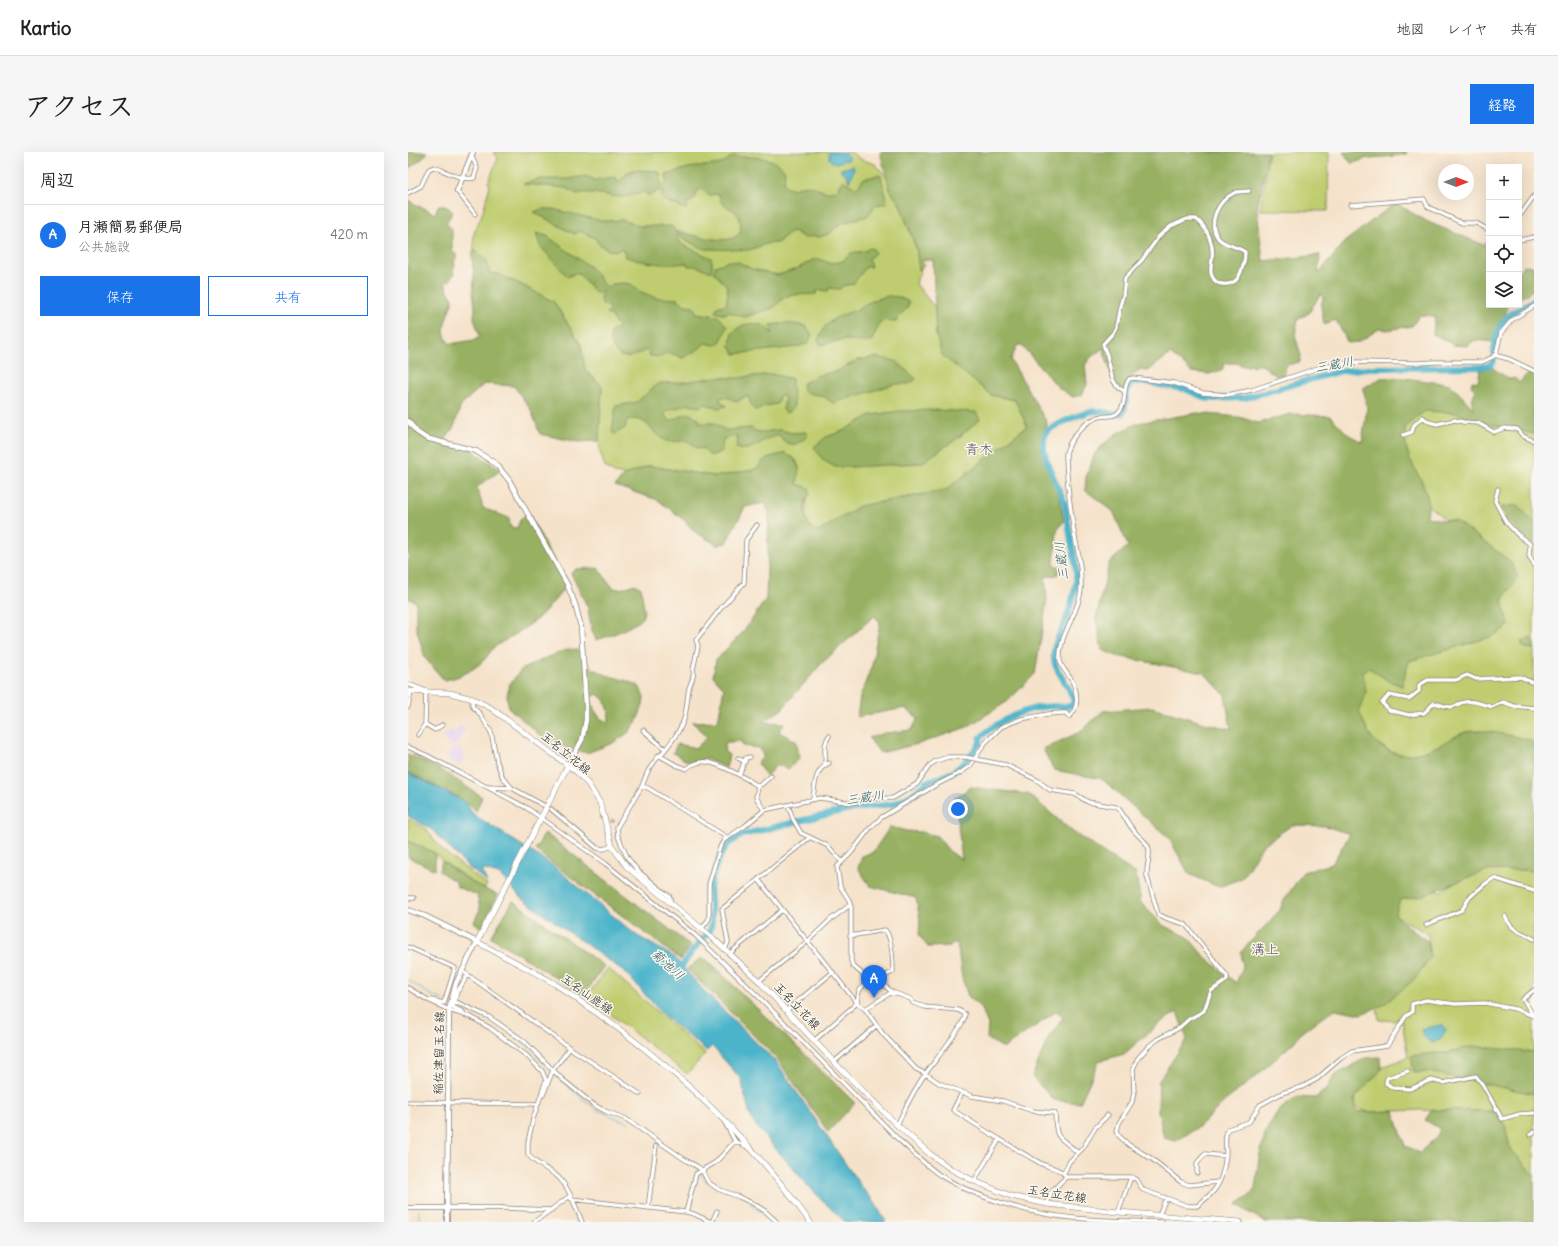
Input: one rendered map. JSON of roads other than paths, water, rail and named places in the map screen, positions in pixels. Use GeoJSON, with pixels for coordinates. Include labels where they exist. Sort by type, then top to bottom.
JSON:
{"type":"FeatureCollection","features":[{"type":"Feature","properties":{"kind":"main road","name":"玉名立花線"},"geometry":{"type":"LineString","coordinates":[[409,691],[450,693],[473,699],[491,708],[568,765],[588,784],[600,803],[612,846],[627,867],[713,938],[759,981],[834,1062],[897,1125],[930,1154],[952,1170],[1011,1196],[1047,1204],[1118,1212],[1240,1222]]}},
{"type":"Feature","properties":{"kind":"main road"},"geometry":{"type":"LineString","coordinates":[[477,942],[568,765]]}},
{"type":"Feature","properties":{"kind":"main road","name":"玉名山鹿線"},"geometry":{"type":"LineString","coordinates":[[477,942],[556,984],[621,1030],[684,1082],[724,1120],[794,1200],[810,1222]]}},
{"type":"Feature","properties":{"kind":"street"},"geometry":{"type":"LineString","coordinates":[[472,154],[457,191],[476,214]]}},
{"type":"Feature","properties":{"kind":"street"},"geometry":{"type":"LineString","coordinates":[[408,193],[421,186],[429,169],[434,167],[462,178],[474,178],[477,168],[472,154]]}},
{"type":"Feature","properties":{"kind":"street"},"geometry":{"type":"LineString","coordinates":[[1124,391],[1112,380],[1108,358],[1103,344],[1113,333],[1116,327],[1123,296],[1125,278],[1142,260],[1160,235],[1172,226],[1187,219],[1196,219],[1206,233],[1212,247],[1211,274],[1213,279],[1217,283],[1232,283],[1237,279],[1242,269],[1245,252],[1222,242],[1214,228],[1214,220],[1217,210],[1227,197],[1234,193],[1249,191]]}},
{"type":"Feature","properties":{"kind":"street"},"geometry":{"type":"LineString","coordinates":[[1522,213],[1534,196]]}},
{"type":"Feature","properties":{"kind":"street"},"geometry":{"type":"LineString","coordinates":[[1350,205],[1424,199],[1428,207],[1462,223],[1476,223],[1486,228]]}},
{"type":"Feature","properties":{"kind":"street"},"geometry":{"type":"LineString","coordinates":[[1522,239],[1534,237]]}},
{"type":"Feature","properties":{"kind":"street"},"geometry":{"type":"LineString","coordinates":[[1494,356],[1503,330],[1512,320],[1534,306]]}},
{"type":"Feature","properties":{"kind":"street"},"geometry":{"type":"LineString","coordinates":[[815,1040],[857,1003],[859,991],[867,981],[867,978],[853,966],[851,961],[850,905],[849,900],[840,886],[837,875],[837,867],[851,853],[870,828],[882,817],[970,766],[972,759],[1001,727],[1020,719],[1048,714],[1062,712],[1066,713],[1069,717],[1076,707],[1077,695],[1073,683],[1060,661],[1063,642],[1077,605],[1081,589],[1081,568],[1068,495],[1066,453],[1068,447],[1082,427],[1099,417],[1111,417],[1122,408],[1125,385],[1129,379],[1133,378],[1174,383],[1203,393],[1227,395],[1252,390],[1318,368],[1353,362],[1482,362],[1494,356],[1509,359],[1534,371]]}},
{"type":"Feature","properties":{"kind":"street"},"geometry":{"type":"LineString","coordinates":[[1403,435],[1412,432],[1414,425],[1423,417],[1429,422],[1437,424],[1456,420],[1478,423],[1494,432],[1505,428],[1516,429],[1523,436],[1534,441]]}},
{"type":"Feature","properties":{"kind":"street"},"geometry":{"type":"LineString","coordinates":[[408,421],[417,432],[426,438],[476,451],[496,464],[512,485],[567,584],[575,604],[581,627],[586,706],[586,720],[582,740],[568,765]]}},
{"type":"Feature","properties":{"kind":"street"},"geometry":{"type":"LineString","coordinates":[[1498,489],[1495,502],[1506,522],[1517,534],[1530,544],[1529,556],[1534,565]]}},
{"type":"Feature","properties":{"kind":"street"},"geometry":{"type":"LineString","coordinates":[[670,902],[670,897],[638,871],[627,857],[618,836],[618,827],[642,786],[654,761],[659,755],[660,756],[677,734],[684,720],[690,686],[694,674],[693,670],[698,646],[696,640],[721,608],[744,583],[746,540],[757,525]]}},
{"type":"Feature","properties":{"kind":"street"},"geometry":{"type":"LineString","coordinates":[[1534,683],[1520,677],[1476,678],[1467,675],[1456,680],[1428,680],[1419,685],[1419,691],[1409,698],[1389,695],[1382,703],[1389,710],[1409,715],[1424,713],[1434,704],[1440,704],[1449,708],[1462,702],[1477,702],[1492,707],[1503,702],[1514,706],[1534,708]]}},
{"type":"Feature","properties":{"kind":"street"},"geometry":{"type":"LineString","coordinates":[[408,684],[426,691],[425,724],[418,735]]}},
{"type":"Feature","properties":{"kind":"street"},"geometry":{"type":"LineString","coordinates":[[408,707],[409,691]]}},
{"type":"Feature","properties":{"kind":"street"},"geometry":{"type":"LineString","coordinates":[[473,699],[473,708],[480,714],[491,732],[499,770],[503,778],[512,788],[543,805]]}},
{"type":"Feature","properties":{"kind":"street"},"geometry":{"type":"LineString","coordinates":[[425,724],[435,730],[442,725]]}},
{"type":"Feature","properties":{"kind":"street"},"geometry":{"type":"LineString","coordinates":[[643,730],[665,749]]}},
{"type":"Feature","properties":{"kind":"street"},"geometry":{"type":"LineString","coordinates":[[824,766],[824,748],[829,736]]}},
{"type":"Feature","properties":{"kind":"street"},"geometry":{"type":"LineString","coordinates":[[408,748],[426,755],[527,808],[612,868],[668,912],[699,938],[763,1001],[899,1140],[941,1176],[966,1189],[1009,1205],[1041,1212],[1073,1218],[1163,1222]]}},
{"type":"Feature","properties":{"kind":"street"},"geometry":{"type":"LineString","coordinates":[[660,756],[686,769],[699,762],[707,762],[739,775],[758,786]]}},
{"type":"Feature","properties":{"kind":"street"},"geometry":{"type":"LineString","coordinates":[[739,775],[746,758],[750,757]]}},
{"type":"Feature","properties":{"kind":"street"},"geometry":{"type":"LineString","coordinates":[[704,930],[709,919],[708,895],[711,873],[720,847],[728,838],[764,810],[813,799],[824,798],[852,803],[869,799],[893,798],[917,784],[930,765],[936,761],[948,757],[966,757],[1006,765],[1037,780],[1050,790],[1075,794],[1088,802],[1116,807],[1120,810],[1136,833],[1146,843],[1149,849],[1149,858],[1146,869],[1158,914],[1168,919],[1185,924],[1227,976],[1227,980],[1225,982],[1211,991],[1204,1011],[1189,1019],[1179,1028],[1158,1039],[1138,1058],[1133,1069],[1134,1092],[1132,1102],[1120,1123],[1117,1132],[1119,1136],[1129,1145],[1152,1159],[1181,1182],[1189,1185],[1218,1182]]}},
{"type":"Feature","properties":{"kind":"street"},"geometry":{"type":"LineString","coordinates":[[738,758],[745,762]]}},
{"type":"Feature","properties":{"kind":"street"},"geometry":{"type":"LineString","coordinates":[[813,799],[816,776],[824,766],[829,764]]}},
{"type":"Feature","properties":{"kind":"street"},"geometry":{"type":"LineString","coordinates":[[764,810],[756,797],[758,786],[771,776]]}},
{"type":"Feature","properties":{"kind":"street"},"geometry":{"type":"LineString","coordinates":[[485,786],[512,788]]}},
{"type":"Feature","properties":{"kind":"street"},"geometry":{"type":"LineString","coordinates":[[642,786],[648,788],[728,838]]}},
{"type":"Feature","properties":{"kind":"street"},"geometry":{"type":"LineString","coordinates":[[788,805],[793,819],[801,832],[809,838],[828,846],[842,862]]}},
{"type":"Feature","properties":{"kind":"street"},"geometry":{"type":"LineString","coordinates":[[551,809],[597,848],[604,849],[612,846]]}},
{"type":"Feature","properties":{"kind":"street"},"geometry":{"type":"LineString","coordinates":[[614,822],[620,823]]}},
{"type":"Feature","properties":{"kind":"street"},"geometry":{"type":"LineString","coordinates":[[727,952],[728,942],[722,909],[809,838]]}},
{"type":"Feature","properties":{"kind":"street"},"geometry":{"type":"LineString","coordinates":[[1426,925],[1462,910],[1469,898],[1494,878],[1534,891]]}},
{"type":"Feature","properties":{"kind":"street"},"geometry":{"type":"LineString","coordinates":[[758,879],[857,1003],[865,1009],[876,1026],[916,1069],[939,1083],[962,1093],[983,1099],[1003,1101],[1028,1110],[1055,1113],[1056,1132],[1059,1137],[1078,1152]]}},
{"type":"Feature","properties":{"kind":"street"},"geometry":{"type":"LineString","coordinates":[[408,898],[414,898]]}},
{"type":"Feature","properties":{"kind":"street"},"geometry":{"type":"LineString","coordinates":[[759,981],[830,920],[850,905]]}},
{"type":"Feature","properties":{"kind":"street"},"geometry":{"type":"LineString","coordinates":[[408,910],[425,916],[477,942]]}},
{"type":"Feature","properties":{"kind":"street"},"geometry":{"type":"LineString","coordinates":[[727,952],[782,910]]}},
{"type":"Feature","properties":{"kind":"street"},"geometry":{"type":"LineString","coordinates":[[1505,916],[1509,925],[1516,932],[1523,932],[1534,939]]}},
{"type":"Feature","properties":{"kind":"street"},"geometry":{"type":"LineString","coordinates":[[850,936],[885,930],[887,932],[893,957],[893,972],[886,974],[873,984],[865,984]]}},
{"type":"Feature","properties":{"kind":"street","name":"稲佐津留玉名線"},"geometry":{"type":"LineString","coordinates":[[447,1222],[449,1010],[456,983],[477,942]]}},
{"type":"Feature","properties":{"kind":"street"},"geometry":{"type":"LineString","coordinates":[[408,947],[455,968],[444,1003],[428,1000]]}},
{"type":"Feature","properties":{"kind":"street"},"geometry":{"type":"LineString","coordinates":[[787,1010],[833,972]]}},
{"type":"Feature","properties":{"kind":"street"},"geometry":{"type":"LineString","coordinates":[[582,1222],[564,1182],[536,1163],[528,1154],[530,1131],[537,1104],[546,1080],[542,1071],[527,1056],[502,1036],[454,1006],[457,992],[467,974],[570,1048],[640,1094]]}},
{"type":"Feature","properties":{"kind":"street"},"geometry":{"type":"LineString","coordinates":[[878,980],[892,992],[911,999],[914,1003],[925,1007],[958,1010],[965,1014],[964,1019],[909,1101],[897,1125]]}},
{"type":"Feature","properties":{"kind":"street"},"geometry":{"type":"LineString","coordinates":[[408,988],[449,1010],[471,1017]]}},
{"type":"Feature","properties":{"kind":"street"},"geometry":{"type":"LineString","coordinates":[[1534,990],[1523,999],[1534,1015]]}},
{"type":"Feature","properties":{"kind":"street"},"geometry":{"type":"LineString","coordinates":[[865,1009],[892,992]]}},
{"type":"Feature","properties":{"kind":"street"},"geometry":{"type":"LineString","coordinates":[[962,1093],[953,1110],[999,1140],[1044,1165],[1057,1169],[1065,1176],[1131,1177],[1137,1180],[1143,1190],[1188,1206],[1198,1206],[1216,1189],[1224,1169],[1228,1129],[1249,1122],[1260,1105],[1282,1093],[1302,1087],[1317,1079],[1341,1058],[1352,1051],[1387,1046],[1406,1016],[1412,1012],[1412,1004],[1426,1000],[1455,1004],[1485,1004],[1515,1009],[1534,1015]]}},
{"type":"Feature","properties":{"kind":"street"},"geometry":{"type":"LineString","coordinates":[[454,1001],[489,1017],[524,1041],[553,1070],[594,1105],[626,1119],[700,1171],[708,1182],[718,1189],[739,1196],[752,1203],[765,1211],[777,1222]]}},
{"type":"Feature","properties":{"kind":"street"},"geometry":{"type":"LineString","coordinates":[[834,1062],[876,1026]]}},
{"type":"Feature","properties":{"kind":"street"},"geometry":{"type":"LineString","coordinates":[[540,1096],[543,1094],[553,1070],[570,1048]]}},
{"type":"Feature","properties":{"kind":"street"},"geometry":{"type":"LineString","coordinates":[[1408,1071],[1387,1078],[1386,1083],[1394,1088],[1410,1089],[1431,1080],[1443,1083],[1476,1076],[1483,1085],[1502,1119],[1520,1114],[1534,1113]]}},
{"type":"Feature","properties":{"kind":"street"},"geometry":{"type":"LineString","coordinates":[[408,1102],[537,1104]]}},
{"type":"Feature","properties":{"kind":"street"},"geometry":{"type":"LineString","coordinates":[[1047,1204],[1051,1192],[1065,1176],[1068,1162],[1090,1139],[1095,1128],[1108,1115]]}},
{"type":"Feature","properties":{"kind":"street"},"geometry":{"type":"LineString","coordinates":[[724,1120],[735,1141],[750,1149]]}},
{"type":"Feature","properties":{"kind":"street"},"geometry":{"type":"LineString","coordinates":[[1530,1135],[1534,1132]]}},
{"type":"Feature","properties":{"kind":"street"},"geometry":{"type":"LineString","coordinates":[[974,1181],[999,1140]]}},
{"type":"Feature","properties":{"kind":"street"},"geometry":{"type":"LineString","coordinates":[[686,1212],[694,1180],[700,1171],[716,1162],[735,1141]]}},
{"type":"Feature","properties":{"kind":"street"},"geometry":{"type":"LineString","coordinates":[[648,1208],[656,1146]]}},
{"type":"Feature","properties":{"kind":"street"},"geometry":{"type":"LineString","coordinates":[[1197,1173],[1197,1163],[1205,1154],[1226,1156]]}},
{"type":"Feature","properties":{"kind":"street"},"geometry":{"type":"LineString","coordinates":[[1118,1212],[1131,1177]]}},
{"type":"Feature","properties":{"kind":"street"},"geometry":{"type":"LineString","coordinates":[[534,1222],[570,1197],[686,1212],[711,1222],[717,1211]]}},
{"type":"Feature","properties":{"kind":"street"},"geometry":{"type":"LineString","coordinates":[[1158,1215],[1166,1198]]}},
{"type":"Feature","properties":{"kind":"street"},"geometry":{"type":"LineString","coordinates":[[408,1208],[501,1208],[552,1210]]}},
{"type":"Feature","properties":{"kind":"street"},"geometry":{"type":"LineString","coordinates":[[1203,1222],[1214,1219]]}},
{"type":"Feature","properties":{"kind":"water"},"geometry":{"type":"Polygon","coordinates":[[[829,152],[844,153],[850,158],[847,161],[844,160],[835,163],[829,159],[829,152]]]}},
{"type":"Feature","properties":{"kind":"water"},"geometry":{"type":"Polygon","coordinates":[[[853,166],[854,169],[849,182],[847,175],[841,171],[841,169],[853,166]]]}},
{"type":"Feature","properties":{"kind":"water","name":"菊池川"},"geometry":{"type":"Polygon","coordinates":[[[408,773],[464,801],[473,814],[552,865],[636,935],[674,957],[707,994],[777,1063],[860,1185],[875,1203],[886,1222],[845,1222],[810,1188],[756,1126],[750,1115],[741,1079],[712,1046],[707,1051],[664,1016],[625,972],[521,898],[499,874],[481,869],[487,882],[467,866],[431,829],[408,816],[408,773]]]}},
{"type":"Feature","properties":{"kind":"water"},"geometry":{"type":"Polygon","coordinates":[[[1443,1025],[1446,1030],[1440,1040],[1433,1043],[1425,1038],[1421,1029],[1435,1026],[1443,1025]]]}},
{"type":"Feature","properties":{"kind":"waterway","name":"三蔵川"},"geometry":{"type":"LineString","coordinates":[[678,972],[694,949],[710,931],[712,922],[710,887],[719,858],[728,844],[742,835],[791,823],[846,810],[893,804],[911,795],[927,782],[953,772],[965,762],[980,743],[980,738],[987,731],[1004,720],[1033,709],[1053,706],[1067,707],[1074,703],[1072,696],[1055,665],[1054,658],[1056,643],[1066,620],[1073,596],[1076,576],[1076,564],[1065,504],[1046,459],[1044,449],[1046,433],[1054,426],[1077,416],[1095,411],[1122,414],[1129,386],[1132,382],[1152,383],[1185,389],[1208,399],[1245,398],[1341,371],[1375,368],[1480,367],[1491,365],[1494,361],[1495,339],[1500,326],[1509,315],[1534,299]]}},
{"type":"Feature","properties":{"kind":"waterway"},"geometry":{"type":"LineString","coordinates":[[408,980],[431,995],[443,1000]]}},
{"type":"Feature","properties":{"kind":"waterway"},"geometry":{"type":"LineString","coordinates":[[456,1004],[485,1017]]}},
{"type":"Feature","properties":{"kind":"waterway"},"geometry":{"type":"LineString","coordinates":[[516,1038],[527,1046],[551,1071]]}},
{"type":"Feature","properties":{"kind":"waterway"},"geometry":{"type":"LineString","coordinates":[[553,1074],[597,1110],[629,1123]]}},
{"type":"Feature","properties":{"kind":"waterway"},"geometry":{"type":"LineString","coordinates":[[657,1143],[686,1162]]}},
{"type":"Feature","properties":{"kind":"waterway"},"geometry":{"type":"LineString","coordinates":[[696,1167],[707,1183]]}},
{"type":"Feature","properties":{"kind":"waterway"},"geometry":{"type":"LineString","coordinates":[[749,1203],[774,1222]]}},
{"type":"Feature","properties":{"kind":"waterway"},"geometry":{"type":"LineString","coordinates":[[419,1211],[419,1222]]}},
{"type":"Feature","properties":{"kind":"tunnel"},"geometry":{"type":"LineString","coordinates":[[599,817],[614,822]]}},
{"type":"Feature","properties":{"kind":"place","name":"月瀬簡易郵便局"},"geometry":{"type":"Point","coordinates":[874,998]}},
{"type":"Feature","properties":{"kind":"district","name":"青木"},"geometry":{"type":"Point","coordinates":[979,449]}},
{"type":"Feature","properties":{"kind":"district","name":"溝上"},"geometry":{"type":"Point","coordinates":[1265,949]}}]}
